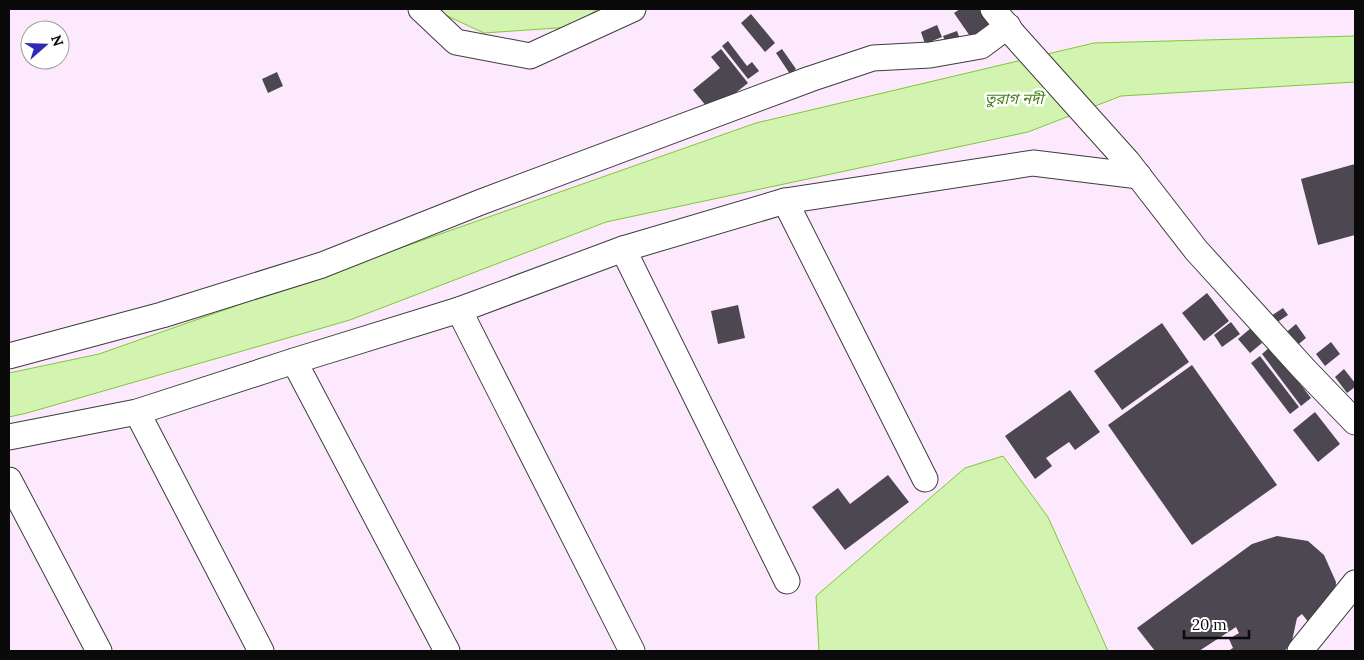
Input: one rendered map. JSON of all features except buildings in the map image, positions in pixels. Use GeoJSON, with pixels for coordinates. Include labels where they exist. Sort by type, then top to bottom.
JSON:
{"type":"FeatureCollection","features":[{"type":"Feature","properties":{"kind":"street"},"geometry":{"type":"LineString","coordinates":[[421,9],[456,42],[530,56],[633,9]]}},
{"type":"Feature","properties":{"kind":"street"},"geometry":{"type":"LineString","coordinates":[[9,356],[162,315],[322,265],[481,202],[810,79],[873,58],[930,54],[980,46],[1005,23],[1133,168],[1196,250],[1355,422]]}},
{"type":"Feature","properties":{"kind":"street"},"geometry":{"type":"LineString","coordinates":[[9,437],[138,412],[294,361],[460,310],[623,249],[785,201],[1033,163],[1133,168]]}},
{"type":"Feature","properties":{"kind":"street"},"geometry":{"type":"LineString","coordinates":[[785,201],[925,479]]}},
{"type":"Feature","properties":{"kind":"street"},"geometry":{"type":"LineString","coordinates":[[623,249],[787,582]]}},
{"type":"Feature","properties":{"kind":"street"},"geometry":{"type":"LineString","coordinates":[[460,310],[632,651]]}},
{"type":"Feature","properties":{"kind":"street"},"geometry":{"type":"LineString","coordinates":[[294,361],[447,651]]}},
{"type":"Feature","properties":{"kind":"street"},"geometry":{"type":"LineString","coordinates":[[138,412],[260,651]]}},
{"type":"Feature","properties":{"kind":"street"},"geometry":{"type":"LineString","coordinates":[[9,480],[99,651]]}},
{"type":"Feature","properties":{"kind":"street"},"geometry":{"type":"LineString","coordinates":[[1300,651],[1355,583]]}},
{"type":"Feature","properties":{"kind":"water"},"geometry":{"type":"Polygon","coordinates":[[[440,9],[598,9],[571,27],[484,33],[445,15],[440,9]]]}},
{"type":"Feature","properties":{"kind":"water","name":"তুরাগ নদী"},"geometry":{"type":"Polygon","coordinates":[[[1355,36],[1355,82],[1121,96],[1028,132],[606,222],[350,320],[9,417],[9,373],[99,354],[756,123],[1094,43],[1355,36]]]}},
{"type":"Feature","properties":{"kind":"water"},"geometry":{"type":"Polygon","coordinates":[[[1003,456],[1048,517],[1108,651],[819,651],[816,596],[965,468],[1003,456]]]}}]}
